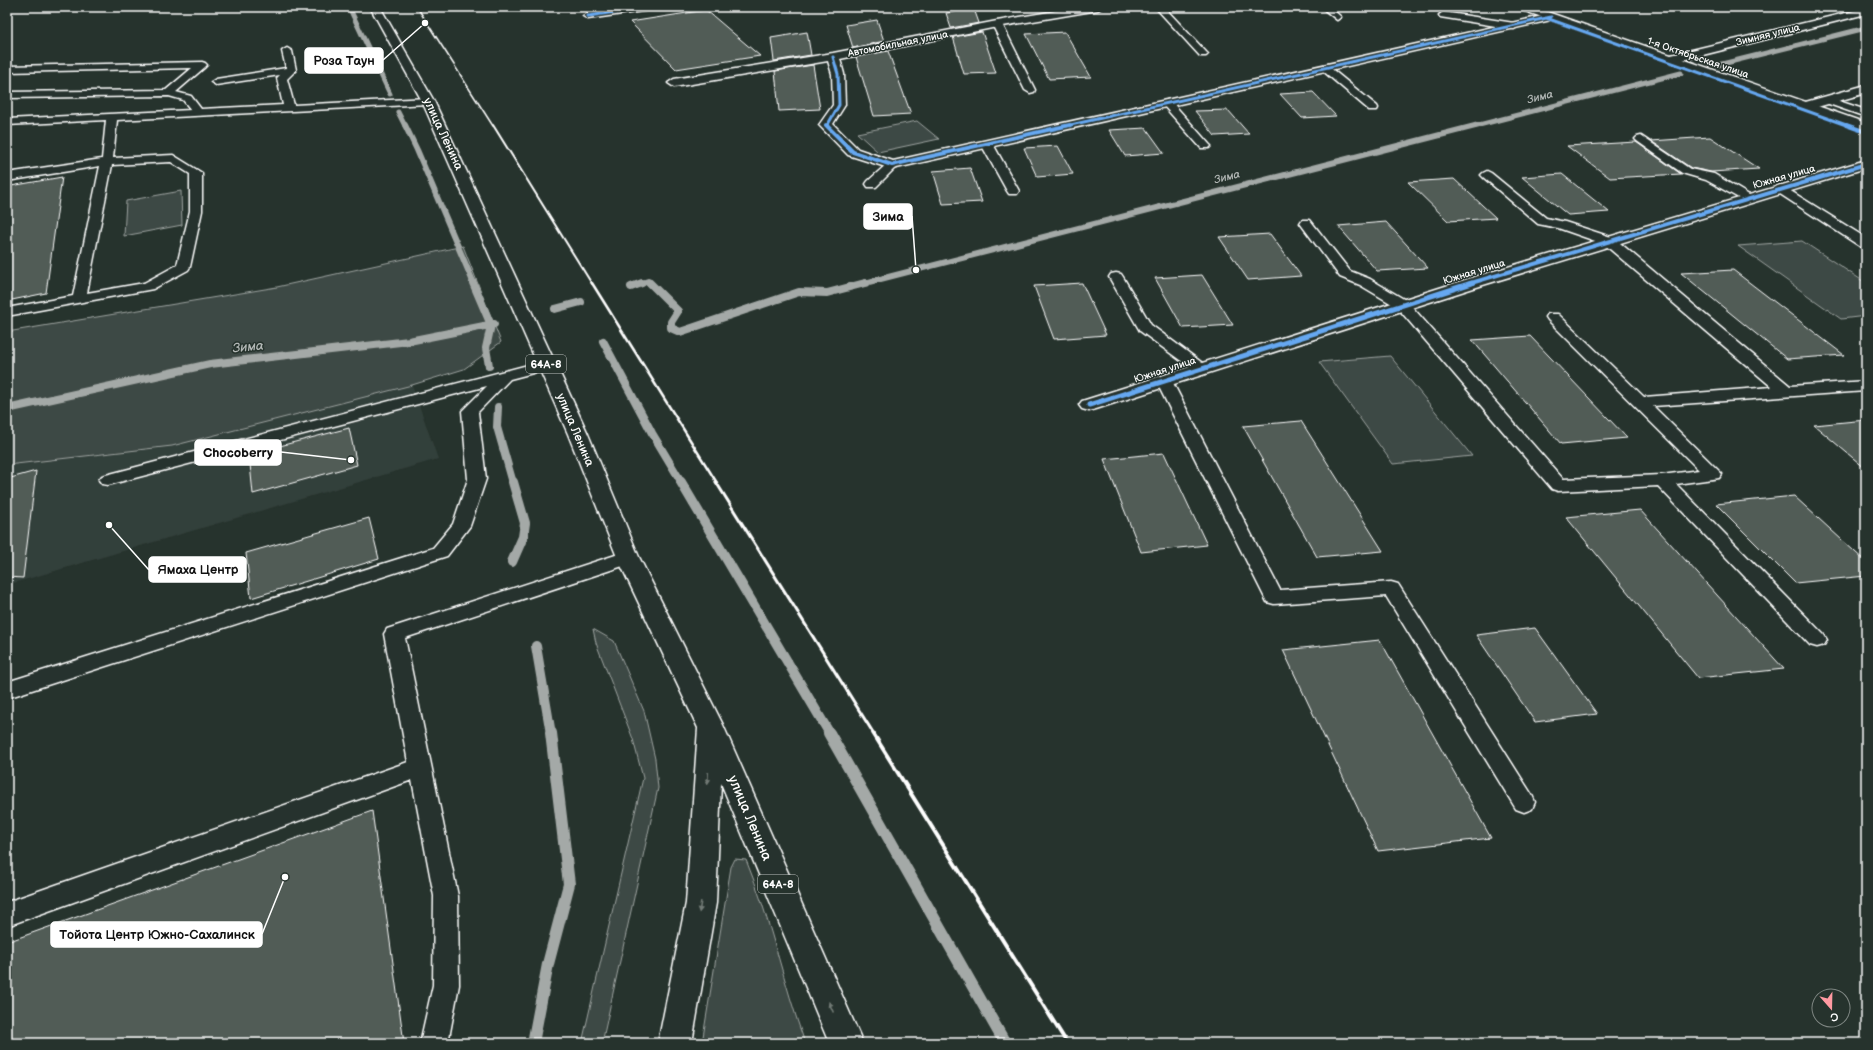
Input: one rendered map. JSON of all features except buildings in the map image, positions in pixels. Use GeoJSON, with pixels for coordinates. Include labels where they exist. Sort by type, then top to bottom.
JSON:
{"type":"FeatureCollection","features":[{"type":"Feature","properties":{"kind":"street","name":"улица Ленина"},"geometry":{"type":"LineString","coordinates":[[374,7],[428,101],[578,434],[628,557],[710,725],[846,1043]]}},
{"type":"Feature","properties":{"kind":"street"},"geometry":{"type":"LineString","coordinates":[[588,16],[650,7]]}},
{"type":"Feature","properties":{"kind":"street","name":"Автомобильная улица"},"geometry":{"type":"LineString","coordinates":[[674,83],[833,57],[998,24],[1098,7]]}},
{"type":"Feature","properties":{"kind":"street","name":"1-я Октябрьская улица"},"geometry":{"type":"LineString","coordinates":[[1523,7],[1866,127]]}},
{"type":"Feature","properties":{"kind":"street","name":"Зимняя улица"},"geometry":{"type":"LineString","coordinates":[[1671,59],[1866,11]]}},
{"type":"Feature","properties":{"kind":"street"},"geometry":{"type":"LineString","coordinates":[[833,57],[838,74],[839,105],[826,125],[853,152],[892,165],[1551,17]]}},
{"type":"Feature","properties":{"kind":"street"},"geometry":{"type":"LineString","coordinates":[[1807,106],[1866,89]]}},
{"type":"Feature","properties":{"kind":"street","name":"Южная улица"},"geometry":{"type":"LineString","coordinates":[[1090,405],[1200,368],[1402,304],[1748,198],[1866,164]]}},
{"type":"Feature","properties":{"kind":"street","name":"улица Ленина"},"geometry":{"type":"LineString","coordinates":[[674,1043],[701,903],[710,725]]}},
{"type":"Feature","properties":{"kind":"lane"},"geometry":{"type":"LineString","coordinates":[[1158,7],[1203,54]]}},
{"type":"Feature","properties":{"kind":"lane"},"geometry":{"type":"LineString","coordinates":[[1325,7],[1337,17]]}},
{"type":"Feature","properties":{"kind":"lane"},"geometry":{"type":"LineString","coordinates":[[1442,15],[1514,26]]}},
{"type":"Feature","properties":{"kind":"lane"},"geometry":{"type":"LineString","coordinates":[[998,24],[1030,90]]}},
{"type":"Feature","properties":{"kind":"lane"},"geometry":{"type":"LineString","coordinates":[[287,51],[291,70]]}},
{"type":"Feature","properties":{"kind":"lane"},"geometry":{"type":"LineString","coordinates":[[7,69],[202,65],[169,93]]}},
{"type":"Feature","properties":{"kind":"lane"},"geometry":{"type":"LineString","coordinates":[[1325,68],[1373,108]]}},
{"type":"Feature","properties":{"kind":"lane"},"geometry":{"type":"LineString","coordinates":[[289,106],[282,78],[291,70]]}},
{"type":"Feature","properties":{"kind":"lane"},"geometry":{"type":"LineString","coordinates":[[216,82],[291,70]]}},
{"type":"Feature","properties":{"kind":"lane"},"geometry":{"type":"LineString","coordinates":[[7,95],[169,93],[188,98],[197,111]]}},
{"type":"Feature","properties":{"kind":"lane"},"geometry":{"type":"LineString","coordinates":[[1827,100],[1866,114]]}},
{"type":"Feature","properties":{"kind":"lane"},"geometry":{"type":"LineString","coordinates":[[7,122],[289,106],[428,101]]}},
{"type":"Feature","properties":{"kind":"lane"},"geometry":{"type":"LineString","coordinates":[[1167,103],[1205,146]]}},
{"type":"Feature","properties":{"kind":"lane"},"geometry":{"type":"LineString","coordinates":[[79,298],[107,162],[112,116]]}},
{"type":"Feature","properties":{"kind":"lane"},"geometry":{"type":"LineString","coordinates":[[1641,139],[1686,172],[1710,177],[1748,198]]}},
{"type":"Feature","properties":{"kind":"lane"},"geometry":{"type":"LineString","coordinates":[[987,144],[1013,191]]}},
{"type":"Feature","properties":{"kind":"lane"},"geometry":{"type":"LineString","coordinates":[[7,177],[107,162],[173,158],[196,174],[196,211],[183,267],[148,286],[7,312]]}},
{"type":"Feature","properties":{"kind":"lane"},"geometry":{"type":"LineString","coordinates":[[872,184],[892,165]]}},
{"type":"Feature","properties":{"kind":"lane"},"geometry":{"type":"LineString","coordinates":[[1488,175],[1542,221],[1561,225],[1609,241],[1786,391]]}},
{"type":"Feature","properties":{"kind":"lane"},"geometry":{"type":"LineString","coordinates":[[1781,189],[1866,244]]}},
{"type":"Feature","properties":{"kind":"lane"},"geometry":{"type":"LineString","coordinates":[[1306,223],[1345,274],[1365,282],[1402,304],[1558,485],[1662,480],[1713,474],[1553,317]]}},
{"type":"Feature","properties":{"kind":"lane"},"geometry":{"type":"LineString","coordinates":[[1116,277],[1145,328],[1200,368]]}},
{"type":"Feature","properties":{"kind":"lane"},"geometry":{"type":"LineString","coordinates":[[108,480],[547,365]]}},
{"type":"Feature","properties":{"kind":"lane"},"geometry":{"type":"LineString","coordinates":[[7,690],[440,552],[461,526],[477,479],[470,411],[504,377]]}},
{"type":"Feature","properties":{"kind":"lane"},"geometry":{"type":"LineString","coordinates":[[1164,381],[1274,597],[1391,589],[1524,802]]}},
{"type":"Feature","properties":{"kind":"lane"},"geometry":{"type":"LineString","coordinates":[[1639,402],[1866,386]]}},
{"type":"Feature","properties":{"kind":"lane"},"geometry":{"type":"LineString","coordinates":[[1662,480],[1816,640]]}},
{"type":"Feature","properties":{"kind":"lane"},"geometry":{"type":"LineString","coordinates":[[434,1043],[446,985],[446,896],[394,634],[628,557]]}},
{"type":"Feature","properties":{"kind":"lane"},"geometry":{"type":"LineString","coordinates":[[7,914],[421,767]]}},
{"type":"Feature","properties":{"kind":"shaded area"},"geometry":{"type":"Polygon","coordinates":[[[917,121],[939,139],[878,152],[857,133],[917,121]]]}},
{"type":"Feature","properties":{"kind":"shaded area"},"geometry":{"type":"Polygon","coordinates":[[[181,191],[182,225],[124,236],[126,201],[181,191]]]}},
{"type":"Feature","properties":{"kind":"shaded area"},"geometry":{"type":"Polygon","coordinates":[[[1802,241],[1866,283],[1866,316],[1841,319],[1738,246],[1802,241]]]}},
{"type":"Feature","properties":{"kind":"shaded area"},"geometry":{"type":"Polygon","coordinates":[[[463,246],[501,342],[464,369],[412,385],[172,446],[7,465],[7,332],[277,287],[463,246]]]}},
{"type":"Feature","properties":{"kind":"shaded area"},"geometry":{"type":"Polygon","coordinates":[[[1390,356],[1472,456],[1393,464],[1319,362],[1390,356]]]}},
{"type":"Feature","properties":{"kind":"shaded area"},"geometry":{"type":"Polygon","coordinates":[[[412,385],[438,459],[7,585],[7,465],[172,446],[412,385]]]}},
{"type":"Feature","properties":{"kind":"shaded area"},"geometry":{"type":"Polygon","coordinates":[[[593,629],[614,641],[644,711],[655,759],[658,788],[602,1043],[582,1043],[643,778],[633,739],[596,643],[593,629]]]}},
{"type":"Feature","properties":{"kind":"shaded area"},"geometry":{"type":"Polygon","coordinates":[[[735,859],[746,860],[755,883],[805,1043],[702,1043],[731,867],[735,859]]]}},
{"type":"Feature","properties":{"kind":"waterway"},"geometry":{"type":"LineString","coordinates":[[349,7],[390,94]]}},
{"type":"Feature","properties":{"kind":"waterway","name":"Зима"},"geometry":{"type":"LineString","coordinates":[[1718,65],[1866,28]]}},
{"type":"Feature","properties":{"kind":"waterway","name":"Зима"},"geometry":{"type":"LineString","coordinates":[[1475,126],[1681,73]]}},
{"type":"Feature","properties":{"kind":"waterway"},"geometry":{"type":"LineString","coordinates":[[398,112],[405,126]]}},
{"type":"Feature","properties":{"kind":"waterway"},"geometry":{"type":"LineString","coordinates":[[405,125],[474,284]]}},
{"type":"Feature","properties":{"kind":"waterway","name":"Зима"},"geometry":{"type":"LineString","coordinates":[[861,284],[1479,125]]}},
{"type":"Feature","properties":{"kind":"waterway","name":"Зима"},"geometry":{"type":"LineString","coordinates":[[642,283],[648,281],[678,311],[671,322],[671,328],[680,332],[799,292],[827,293],[865,283]]}},
{"type":"Feature","properties":{"kind":"waterway"},"geometry":{"type":"LineString","coordinates":[[473,283],[491,325]]}},
{"type":"Feature","properties":{"kind":"waterway","name":"Зима"},"geometry":{"type":"LineString","coordinates":[[631,287],[642,283]]}},
{"type":"Feature","properties":{"kind":"waterway","name":"Зима"},"geometry":{"type":"LineString","coordinates":[[555,309],[581,302]]}},
{"type":"Feature","properties":{"kind":"waterway","name":"Зима"},"geometry":{"type":"LineString","coordinates":[[7,409],[210,364],[409,341],[491,325]]}},
{"type":"Feature","properties":{"kind":"waterway"},"geometry":{"type":"LineString","coordinates":[[489,366],[486,348],[491,325]]}},
{"type":"Feature","properties":{"kind":"waterway"},"geometry":{"type":"LineString","coordinates":[[603,341],[652,433],[682,483]]}},
{"type":"Feature","properties":{"kind":"waterway"},"geometry":{"type":"LineString","coordinates":[[498,407],[497,427],[513,483]]}},
{"type":"Feature","properties":{"kind":"waterway"},"geometry":{"type":"LineString","coordinates":[[512,562],[523,537],[525,523],[513,482]]}},
{"type":"Feature","properties":{"kind":"waterway"},"geometry":{"type":"LineString","coordinates":[[681,482],[830,734]]}},
{"type":"Feature","properties":{"kind":"waterway"},"geometry":{"type":"LineString","coordinates":[[536,646],[551,734]]}},
{"type":"Feature","properties":{"kind":"waterway"},"geometry":{"type":"LineString","coordinates":[[533,1043],[548,964],[569,884],[551,733]]}},
{"type":"Feature","properties":{"kind":"waterway"},"geometry":{"type":"LineString","coordinates":[[829,733],[1005,1043]]}},
{"type":"Feature","properties":{"kind":"railway"},"geometry":{"type":"LineString","coordinates":[[417,7],[493,126]]}},
{"type":"Feature","properties":{"kind":"railway"},"geometry":{"type":"LineString","coordinates":[[493,125],[592,284]]}},
{"type":"Feature","properties":{"kind":"railway"},"geometry":{"type":"LineString","coordinates":[[592,283],[717,483]]}},
{"type":"Feature","properties":{"kind":"railway"},"geometry":{"type":"LineString","coordinates":[[716,482],[874,734]]}},
{"type":"Feature","properties":{"kind":"railway"},"geometry":{"type":"LineString","coordinates":[[873,733],[1067,1043]]}},
{"type":"Feature","properties":{"kind":"cycle path"},"geometry":{"type":"LineString","coordinates":[[588,16],[650,7]]}},
{"type":"Feature","properties":{"kind":"cycle path"},"geometry":{"type":"LineString","coordinates":[[833,57],[838,74],[839,105],[826,125],[853,152],[892,165],[1551,17]]}},
{"type":"Feature","properties":{"kind":"cycle path"},"geometry":{"type":"LineString","coordinates":[[1546,18],[1866,132]]}},
{"type":"Feature","properties":{"kind":"cycle path"},"geometry":{"type":"LineString","coordinates":[[1089,405],[1477,282],[1866,164]]}},
{"type":"Feature","properties":{"kind":"place","name":"Роза Таун"},"geometry":{"type":"Point","coordinates":[425,23]}},
{"type":"Feature","properties":{"kind":"place","name":"Зима"},"geometry":{"type":"Point","coordinates":[916,270]}},
{"type":"Feature","properties":{"kind":"place","name":"Chocoberry"},"geometry":{"type":"Point","coordinates":[351,460]}},
{"type":"Feature","properties":{"kind":"place","name":"Ямаха Центр"},"geometry":{"type":"Point","coordinates":[109,525]}},
{"type":"Feature","properties":{"kind":"place","name":"Тойота Центр Южно-Сахалинск"},"geometry":{"type":"Point","coordinates":[285,877]}}]}
